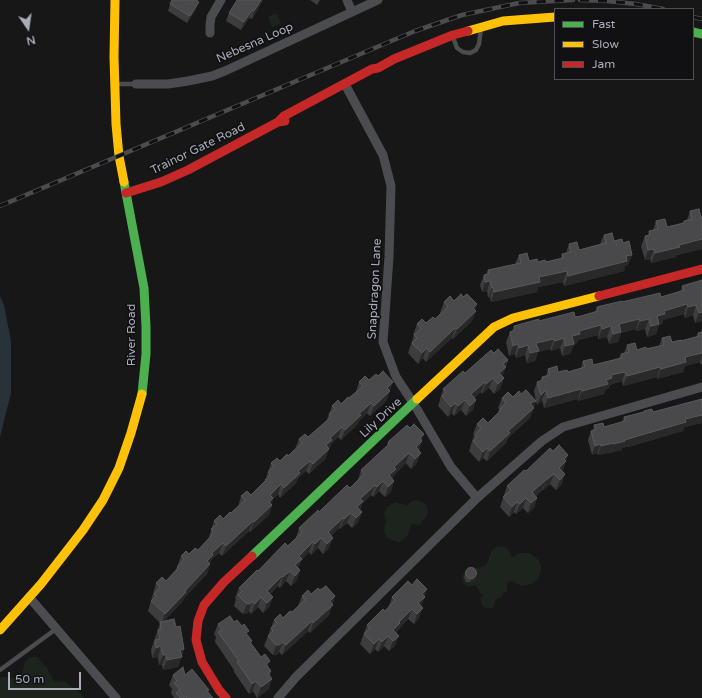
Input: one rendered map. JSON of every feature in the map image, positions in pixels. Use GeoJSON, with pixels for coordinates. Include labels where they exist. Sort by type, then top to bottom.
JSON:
{"type":"FeatureCollection","features":[{"type":"Feature","properties":{"kind":"street","name":"River Road"},"geometry":{"type":"LineString","coordinates":[[0,630],[41,584],[83,530],[103,500],[119,468],[131,433],[142,393],[146,354],[144,288],[119,156],[116,124],[115,0]]}},
{"type":"Feature","properties":{"kind":"street"},"geometry":{"type":"LineString","coordinates":[[210,33],[211,17],[221,0]]}},
{"type":"Feature","properties":{"kind":"street"},"geometry":{"type":"LineString","coordinates":[[347,0],[352,12]]}},
{"type":"Feature","properties":{"kind":"street","name":"Nebesna Loop"},"geometry":{"type":"LineString","coordinates":[[136,84],[168,84],[212,76],[378,0]]}},
{"type":"Feature","properties":{"kind":"street","name":"Trainor Gate Road"},"geometry":{"type":"LineString","coordinates":[[278,122],[284,116],[301,106],[372,69],[378,68],[394,59],[452,35],[503,22],[530,18],[554,17]]}},
{"type":"Feature","properties":{"kind":"street","name":"Trainor Gate Road"},"geometry":{"type":"LineString","coordinates":[[126,192],[161,182],[188,170],[278,122],[287,120],[374,74],[378,68]]}},
{"type":"Feature","properties":{"kind":"street","name":"Snapdragon Lane"},"geometry":{"type":"LineString","coordinates":[[347,88],[383,155],[391,186],[389,257],[383,342],[396,377],[414,404],[451,468],[477,498]]}},
{"type":"Feature","properties":{"kind":"street","name":"Lily Drive"},"geometry":{"type":"LineString","coordinates":[[226,698],[219,690],[202,662],[196,640],[198,621],[204,605],[224,582],[494,327],[513,318],[702,269]]}},
{"type":"Feature","properties":{"kind":"street"},"geometry":{"type":"LineString","coordinates":[[278,698],[296,677],[477,498],[542,442],[563,427],[702,387]]}},
{"type":"Feature","properties":{"kind":"street"},"geometry":{"type":"LineString","coordinates":[[29,597],[116,698]]}},
{"type":"Feature","properties":{"kind":"lane"},"geometry":{"type":"LineString","coordinates":[[452,35],[457,48],[463,52],[470,53],[476,50],[479,44],[481,27]]}},
{"type":"Feature","properties":{"kind":"lane"},"geometry":{"type":"LineString","coordinates":[[115,84],[136,84]]}},
{"type":"Feature","properties":{"kind":"lane"},"geometry":{"type":"LineString","coordinates":[[0,670],[56,629]]}},
{"type":"Feature","properties":{"kind":"shaded area"},"geometry":{"type":"Polygon","coordinates":[[[276,13],[281,23],[272,27],[268,17],[276,13]]]}},
{"type":"Feature","properties":{"kind":"shaded area"},"geometry":{"type":"Polygon","coordinates":[[[0,296],[4,305],[11,341],[11,393],[0,437],[0,296]]]}},
{"type":"Feature","properties":{"kind":"shaded area"},"geometry":{"type":"Polygon","coordinates":[[[417,500],[427,506],[428,510],[426,518],[422,521],[420,526],[412,523],[408,535],[402,541],[398,542],[389,539],[384,530],[386,522],[384,514],[387,507],[396,502],[407,506],[410,502],[417,500]]]}},
{"type":"Feature","properties":{"kind":"shaded area"},"geometry":{"type":"Polygon","coordinates":[[[498,546],[505,547],[510,552],[511,556],[514,557],[523,553],[532,555],[539,561],[541,571],[538,579],[531,584],[522,586],[512,581],[507,583],[507,592],[504,592],[502,597],[496,599],[492,608],[486,608],[481,604],[481,598],[484,595],[480,593],[476,586],[467,586],[464,584],[462,576],[469,566],[477,568],[485,566],[492,550],[498,546]]]}},
{"type":"Feature","properties":{"kind":"shaded area"},"geometry":{"type":"Polygon","coordinates":[[[30,657],[37,657],[47,668],[54,681],[66,682],[84,698],[0,698],[0,678],[13,678],[22,673],[25,662],[30,657]]]}},
{"type":"Feature","properties":{"kind":"building"},"geometry":{"type":"Polygon","coordinates":[[[172,0],[196,0],[199,2],[190,16],[170,4],[172,0]]]}},
{"type":"Feature","properties":{"kind":"building"},"geometry":{"type":"Polygon","coordinates":[[[237,0],[261,0],[244,22],[229,13],[237,0]]]}},
{"type":"Feature","properties":{"kind":"building"},"geometry":{"type":"Polygon","coordinates":[[[699,209],[702,217],[702,239],[679,245],[680,247],[655,253],[654,249],[648,250],[645,236],[650,235],[649,231],[658,229],[656,221],[665,219],[667,227],[684,223],[684,221],[692,219],[690,211],[699,209]]]}},
{"type":"Feature","properties":{"kind":"building"},"geometry":{"type":"Polygon","coordinates":[[[612,233],[614,241],[622,239],[623,243],[629,241],[632,255],[626,256],[627,261],[568,276],[567,271],[539,277],[540,282],[494,292],[490,281],[485,282],[484,275],[489,274],[488,270],[521,263],[519,255],[527,253],[529,261],[537,259],[538,262],[545,260],[546,262],[563,258],[562,254],[571,252],[569,244],[577,242],[579,250],[606,243],[604,235],[612,233]]]}},
{"type":"Feature","properties":{"kind":"building"},"geometry":{"type":"Polygon","coordinates":[[[702,280],[702,312],[699,313],[696,305],[688,307],[687,304],[664,311],[665,314],[657,316],[659,324],[651,326],[649,319],[640,321],[639,319],[619,324],[621,332],[613,334],[611,326],[602,329],[601,325],[579,331],[580,334],[572,336],[574,344],[565,346],[564,338],[555,341],[554,339],[536,343],[539,351],[530,353],[528,345],[519,348],[518,344],[513,346],[510,332],[515,330],[514,326],[574,312],[575,317],[581,316],[598,311],[597,307],[660,293],[661,297],[684,290],[682,286],[702,280]]]}},
{"type":"Feature","properties":{"kind":"building"},"geometry":{"type":"Polygon","coordinates":[[[461,294],[463,297],[467,294],[477,304],[473,308],[476,311],[457,329],[455,328],[430,352],[427,348],[422,353],[412,343],[417,338],[414,335],[421,329],[417,324],[422,319],[426,323],[433,317],[435,319],[448,307],[444,302],[450,296],[454,301],[461,294]]]}},
{"type":"Feature","properties":{"kind":"building"},"geometry":{"type":"Polygon","coordinates":[[[702,332],[702,353],[685,357],[686,362],[627,376],[625,372],[611,375],[612,378],[606,380],[608,384],[582,391],[581,389],[548,398],[546,390],[541,395],[537,382],[543,380],[542,377],[550,375],[548,369],[557,366],[558,372],[567,370],[568,372],[585,367],[583,361],[592,359],[593,365],[622,358],[621,354],[629,352],[627,345],[635,343],[637,350],[646,347],[646,349],[664,345],[662,338],[670,336],[672,342],[681,341],[699,336],[698,333],[702,332]]]}},
{"type":"Feature","properties":{"kind":"building"},"geometry":{"type":"Polygon","coordinates":[[[498,349],[508,360],[503,364],[506,367],[499,373],[504,378],[498,384],[493,378],[486,384],[485,382],[471,394],[476,400],[470,406],[465,400],[458,406],[455,403],[451,407],[442,396],[446,392],[443,389],[463,371],[465,373],[491,350],[494,353],[498,349]]]}},
{"type":"Feature","properties":{"kind":"building"},"geometry":{"type":"Polygon","coordinates":[[[383,371],[393,382],[387,388],[390,391],[374,406],[371,403],[345,430],[342,427],[330,438],[332,440],[326,445],[329,449],[313,464],[310,461],[298,471],[300,473],[284,488],[281,484],[270,495],[273,498],[269,502],[272,505],[226,546],[223,543],[212,553],[213,555],[207,561],[210,564],[165,614],[151,601],[156,596],[154,594],[160,587],[156,583],[162,577],[166,581],[184,559],[181,556],[186,551],[189,554],[195,548],[198,550],[212,535],[213,532],[211,529],[217,524],[214,521],[220,515],[223,519],[230,512],[231,513],[245,500],[241,496],[247,491],[251,495],[266,480],[270,475],[268,472],[274,466],[271,463],[277,458],[280,461],[287,454],[288,456],[302,443],[299,439],[305,434],[308,437],[331,417],[329,414],[335,409],[332,406],[338,400],[341,404],[363,386],[359,382],[365,376],[369,380],[376,374],[378,376],[383,371]]]}},
{"type":"Feature","properties":{"kind":"building"},"geometry":{"type":"Polygon","coordinates":[[[526,390],[536,401],[530,403],[534,408],[508,431],[510,433],[490,451],[487,448],[483,452],[473,441],[477,437],[475,435],[481,428],[477,424],[483,418],[488,423],[501,410],[500,409],[506,403],[502,398],[508,392],[513,397],[519,391],[521,394],[526,390]]]}},
{"type":"Feature","properties":{"kind":"building"},"geometry":{"type":"Polygon","coordinates":[[[702,399],[702,415],[685,419],[686,422],[625,441],[595,446],[591,431],[596,429],[594,425],[603,423],[604,427],[625,421],[624,417],[644,411],[652,409],[653,412],[702,399]]]}},
{"type":"Feature","properties":{"kind":"building"},"geometry":{"type":"Polygon","coordinates":[[[414,424],[424,434],[420,438],[422,441],[416,447],[421,453],[415,459],[409,453],[394,467],[396,469],[389,475],[394,481],[388,487],[383,481],[377,487],[375,485],[360,499],[363,501],[357,507],[362,512],[356,518],[351,513],[344,519],[343,518],[328,532],[333,538],[327,544],[321,538],[315,544],[313,542],[299,556],[302,559],[295,565],[300,570],[295,576],[290,571],[283,577],[282,576],[267,591],[273,597],[267,603],[261,597],[255,604],[252,601],[250,604],[247,604],[238,595],[242,591],[239,588],[285,543],[288,546],[302,532],[299,528],[318,510],[319,512],[347,485],[350,488],[364,474],[361,470],[389,444],[388,442],[407,425],[410,428],[414,424]]]}},
{"type":"Feature","properties":{"kind":"building"},"geometry":{"type":"Polygon","coordinates":[[[559,445],[568,455],[564,459],[566,461],[559,468],[565,474],[560,480],[554,474],[546,480],[532,492],[537,498],[531,503],[526,498],[520,504],[517,502],[512,507],[503,497],[511,490],[507,486],[524,470],[526,471],[550,448],[553,451],[559,445]]]}},
{"type":"Feature","properties":{"kind":"building"},"geometry":{"type":"Polygon","coordinates":[[[469,568],[473,568],[475,569],[475,577],[469,578],[466,575],[466,571],[469,568]]]}},
{"type":"Feature","properties":{"kind":"building"},"geometry":{"type":"Polygon","coordinates":[[[417,579],[427,589],[422,594],[425,597],[418,603],[423,608],[417,614],[412,609],[399,622],[400,623],[393,630],[399,636],[393,641],[388,636],[382,642],[379,639],[374,644],[364,634],[370,628],[367,625],[383,609],[385,611],[395,600],[392,597],[408,581],[412,585],[417,579]]]}},
{"type":"Feature","properties":{"kind":"building"},"geometry":{"type":"Polygon","coordinates":[[[326,586],[335,596],[330,601],[333,605],[313,623],[312,621],[286,645],[283,642],[276,645],[268,636],[273,631],[271,628],[277,623],[274,620],[280,614],[283,618],[290,611],[292,612],[305,600],[302,596],[308,590],[311,594],[318,588],[320,590],[326,586]]]}},
{"type":"Feature","properties":{"kind":"building"},"geometry":{"type":"Polygon","coordinates":[[[230,616],[234,622],[237,620],[242,626],[244,624],[249,631],[246,633],[252,641],[250,642],[261,657],[265,654],[270,661],[266,664],[271,671],[268,673],[272,679],[261,687],[256,681],[252,684],[237,662],[239,661],[218,632],[222,630],[218,624],[230,616]]]}},
{"type":"Feature","properties":{"kind":"building"},"geometry":{"type":"Polygon","coordinates":[[[174,619],[176,627],[180,626],[184,649],[180,650],[182,657],[167,660],[166,655],[163,655],[161,646],[156,648],[155,640],[160,639],[158,630],[161,629],[160,622],[174,619]]]}},
{"type":"Feature","properties":{"kind":"building"},"geometry":{"type":"Polygon","coordinates":[[[183,667],[185,675],[192,669],[209,690],[207,691],[213,698],[187,698],[185,696],[180,698],[176,693],[180,690],[174,683],[177,681],[173,675],[183,667]]]}},
{"type":"Feature","properties":{"kind":"railway"},"geometry":{"type":"LineString","coordinates":[[0,206],[415,31],[462,15],[519,3],[573,0]]}},
{"type":"Feature","properties":{"kind":"railway"},"geometry":{"type":"LineString","coordinates":[[580,0],[607,1],[658,8]]}},
{"type":"Feature","properties":{"kind":"railway"},"geometry":{"type":"LineString","coordinates":[[694,17],[702,19]]}},
{"type":"Feature","properties":{"kind":"traffic: fast"},"geometry":{"type":"LineString","coordinates":[[694,32],[702,34]]}},
{"type":"Feature","properties":{"kind":"traffic: fast"},"geometry":{"type":"LineString","coordinates":[[124,182],[144,288],[146,354],[142,394]]}},
{"type":"Feature","properties":{"kind":"traffic: fast"},"geometry":{"type":"LineString","coordinates":[[252,556],[417,399]]}},
{"type":"Feature","properties":{"kind":"traffic: slow"},"geometry":{"type":"LineString","coordinates":[[115,0],[114,57],[116,124],[119,156],[124,182]]}},
{"type":"Feature","properties":{"kind":"traffic: slow"},"geometry":{"type":"LineString","coordinates":[[468,31],[503,21],[554,17]]}},
{"type":"Feature","properties":{"kind":"traffic: slow"},"geometry":{"type":"LineString","coordinates":[[417,399],[494,327],[513,318],[599,296]]}},
{"type":"Feature","properties":{"kind":"traffic: slow"},"geometry":{"type":"LineString","coordinates":[[0,630],[41,584],[83,530],[103,500],[119,468],[142,394]]}},
{"type":"Feature","properties":{"kind":"traffic: jam"},"geometry":{"type":"LineString","coordinates":[[278,122],[284,116],[372,69],[378,68],[394,59],[453,35],[468,31]]}},
{"type":"Feature","properties":{"kind":"traffic: jam"},"geometry":{"type":"LineString","coordinates":[[126,193],[161,182],[188,170],[278,122],[285,121]]}},
{"type":"Feature","properties":{"kind":"traffic: jam"},"geometry":{"type":"LineString","coordinates":[[599,296],[702,269]]}},
{"type":"Feature","properties":{"kind":"traffic: jam"},"geometry":{"type":"LineString","coordinates":[[226,698],[219,690],[202,662],[196,640],[198,621],[204,605],[224,582],[252,556]]}}]}
